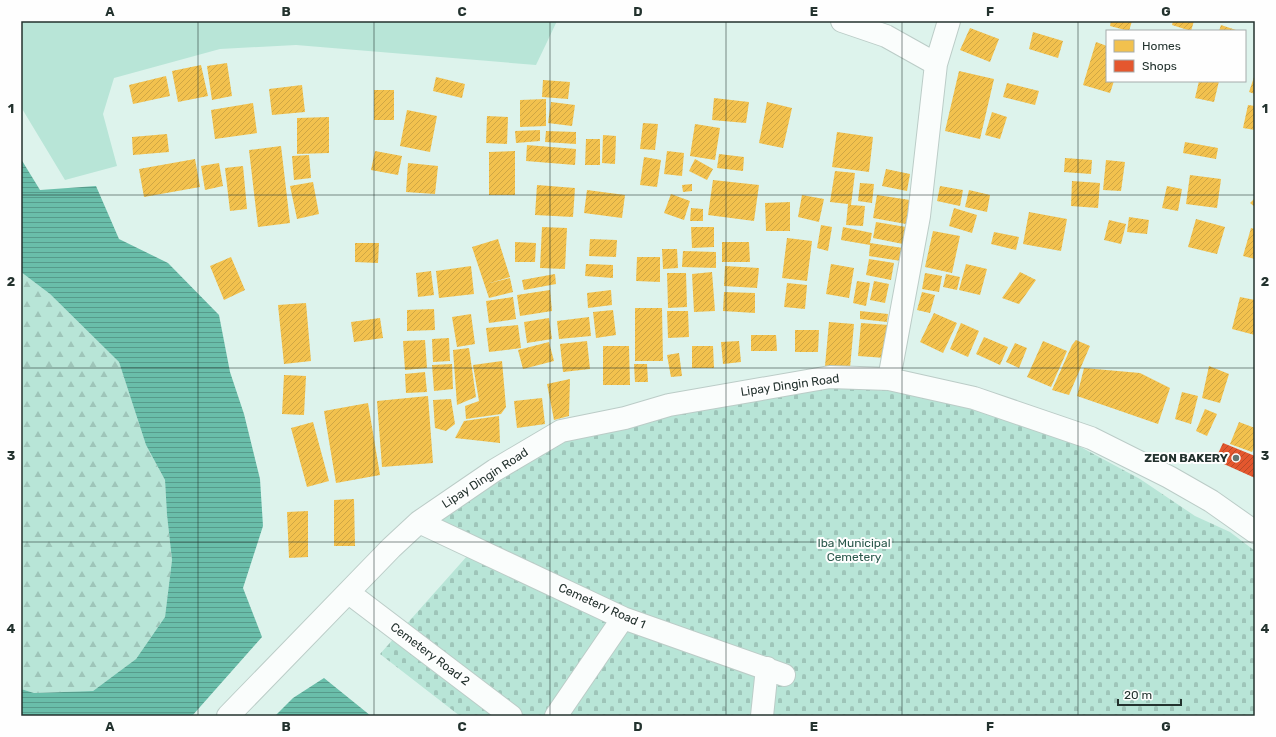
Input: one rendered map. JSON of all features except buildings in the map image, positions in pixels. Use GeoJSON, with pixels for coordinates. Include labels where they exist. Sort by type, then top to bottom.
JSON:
{"type":"FeatureCollection","features":[{"type":"Feature","properties":{"kind":"street"},"geometry":{"type":"LineString","coordinates":[[842,21],[886,36],[936,64]]}},
{"type":"Feature","properties":{"kind":"street"},"geometry":{"type":"LineString","coordinates":[[889,379],[919,216],[936,64],[949,21]]}},
{"type":"Feature","properties":{"kind":"street","name":"Lipay Dingin Road"},"geometry":{"type":"LineString","coordinates":[[231,713],[350,593],[391,548],[419,522],[495,470],[561,431],[625,418],[669,405],[791,382],[830,377],[889,379],[974,398],[1092,438],[1187,487],[1211,501],[1255,532]]}},
{"type":"Feature","properties":{"kind":"street","name":"Cemetery Road 1"},"geometry":{"type":"LineString","coordinates":[[419,522],[623,618],[776,671],[762,716]]}},
{"type":"Feature","properties":{"kind":"street","name":"Cemetery Road 2"},"geometry":{"type":"LineString","coordinates":[[350,593],[512,716]]}},
{"type":"Feature","properties":{"kind":"street"},"geometry":{"type":"LineString","coordinates":[[556,716],[623,618]]}},
{"type":"Feature","properties":{"kind":"green space"},"geometry":{"type":"Polygon","coordinates":[[[21,21],[557,21],[536,65],[296,45],[220,49],[114,78],[103,114],[117,166],[65,180],[21,107],[21,21]]]}},
{"type":"Feature","properties":{"kind":"green space"},"geometry":{"type":"Polygon","coordinates":[[[21,272],[50,294],[119,362],[146,445],[165,480],[172,560],[165,617],[136,659],[93,691],[34,693],[21,689],[21,272]]]}},
{"type":"Feature","properties":{"kind":"green space","name":"Iba Municipal Cemetery"},"geometry":{"type":"Polygon","coordinates":[[[863,383],[974,403],[1075,444],[1140,479],[1195,516],[1230,532],[1255,551],[1255,716],[460,716],[380,654],[476,546],[431,524],[569,435],[675,410],[863,383]]]}},
{"type":"Feature","properties":{"kind":"shaded area"},"geometry":{"type":"Polygon","coordinates":[[[21,159],[40,190],[96,186],[119,239],[168,263],[219,315],[230,372],[244,414],[260,479],[263,526],[243,588],[262,637],[192,716],[21,716],[21,689],[34,693],[93,691],[136,659],[165,617],[172,560],[165,480],[146,445],[119,362],[50,294],[21,272],[21,159]]]}},
{"type":"Feature","properties":{"kind":"shaded area"},"geometry":{"type":"Polygon","coordinates":[[[324,678],[371,716],[275,716],[293,698],[324,678]]]}},
{"type":"Feature","properties":{"kind":"place","name":"ZEON BAKERY"},"geometry":{"type":"Point","coordinates":[1236,458]}}]}
